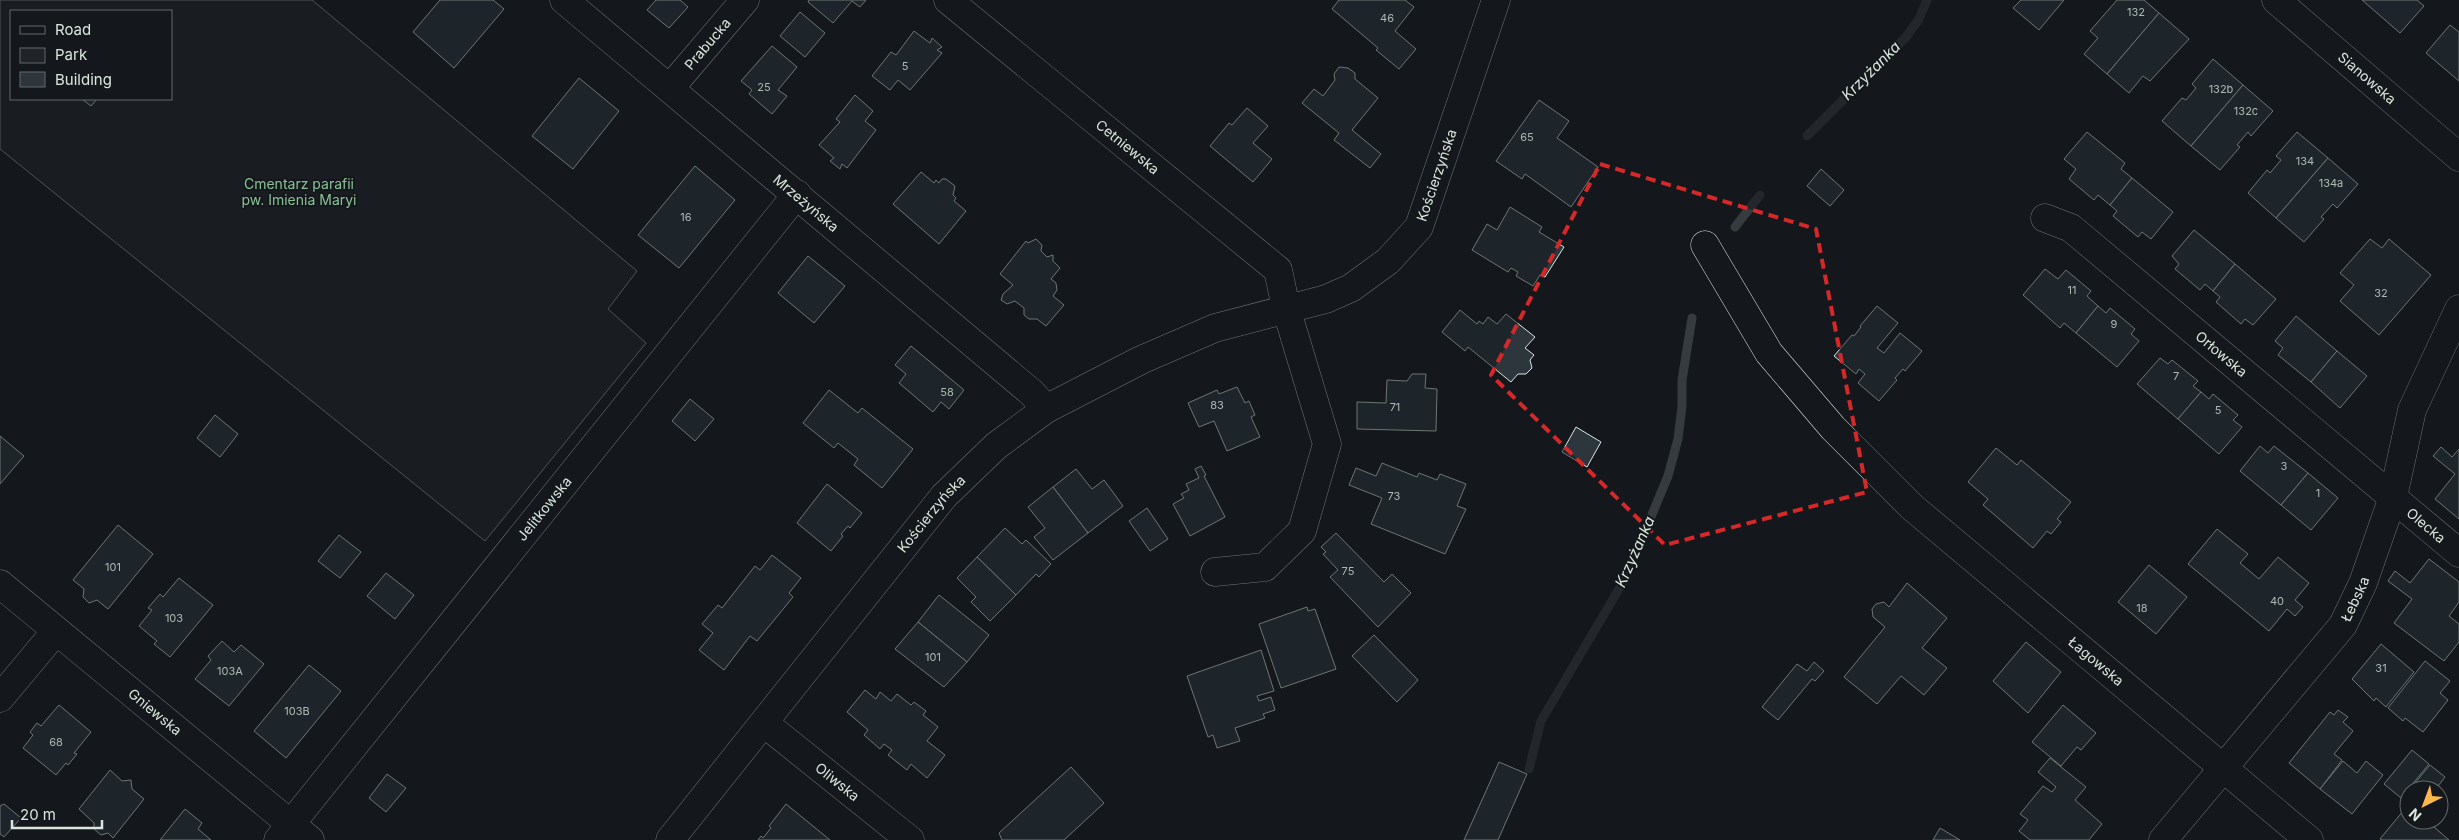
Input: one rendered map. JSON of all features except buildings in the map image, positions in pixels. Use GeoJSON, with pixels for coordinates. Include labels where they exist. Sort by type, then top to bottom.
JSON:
{"type":"FeatureCollection","features":[{"type":"Feature","properties":{"kind":"street","name":"Mrzeżyńska"},"geometry":{"type":"LineString","coordinates":[[564,0],[1032,393],[1046,409]]}},
{"type":"Feature","properties":{"kind":"street","name":"Prabucka"},"geometry":{"type":"LineString","coordinates":[[670,88],[745,0]]}},
{"type":"Feature","properties":{"kind":"street","name":"Cetniewska"},"geometry":{"type":"LineString","coordinates":[[948,0],[1278,270],[1286,308]]}},
{"type":"Feature","properties":{"kind":"street","name":"Sianowska"},"geometry":{"type":"LineString","coordinates":[[2276,0],[2459,157]]}},
{"type":"Feature","properties":{"kind":"street","name":"Kościerzyńska"},"geometry":{"type":"LineString","coordinates":[[670,840],[944,496],[996,446],[1046,409],[1141,360],[1215,328],[1326,299],[1351,288],[1388,261],[1419,227],[1490,3]]}},
{"type":"Feature","properties":{"kind":"street","name":"Jelitkowska"},"geometry":{"type":"LineString","coordinates":[[293,835],[797,194]]}},
{"type":"Feature","properties":{"kind":"street","name":"Orłowska"},"geometry":{"type":"LineString","coordinates":[[2045,218],[2071,228],[2393,498]]}},
{"type":"Feature","properties":{"kind":"street","name":"Łagowska"},"geometry":{"type":"LineString","coordinates":[[1705,245],[1769,353],[1833,428],[1912,507],[2309,840]]}},
{"type":"Feature","properties":{"kind":"street"},"geometry":{"type":"LineString","coordinates":[[1215,572],[1265,567],[1302,531],[1327,444],[1286,308]]}},
{"type":"Feature","properties":{"kind":"street","name":"Łebska"},"geometry":{"type":"LineString","coordinates":[[2163,840],[2343,625],[2363,583],[2393,498],[2412,410],[2459,309]]}},
{"type":"Feature","properties":{"kind":"street","name":"Olecka"},"geometry":{"type":"LineString","coordinates":[[2393,498],[2459,553]]}},
{"type":"Feature","properties":{"kind":"street","name":"Gniewska"},"geometry":{"type":"LineString","coordinates":[[0,584],[293,835]]}},
{"type":"Feature","properties":{"kind":"street"},"geometry":{"type":"LineString","coordinates":[[0,698],[56,631]]}},
{"type":"Feature","properties":{"kind":"street","name":"Oliwska"},"geometry":{"type":"LineString","coordinates":[[764,723],[910,840]]}},
{"type":"Feature","properties":{"kind":"highlighted area"},"geometry":{"type":"Polygon","coordinates":[[[1600,164],[1816,229],[1867,492],[1665,545],[1491,375],[1600,164]]]}},
{"type":"Feature","properties":{"kind":"green space","name":"Cmentarz parafii pw. Imienia Maryi"},"geometry":{"type":"Polygon","coordinates":[[[0,0],[312,0],[637,271],[608,309],[646,343],[485,541],[0,149],[0,0]]]}},
{"type":"Feature","properties":{"kind":"waterway","name":"Krzyżanka"},"geometry":{"type":"LineString","coordinates":[[1807,136],[1906,37],[1919,19],[1927,0]]}},
{"type":"Feature","properties":{"kind":"waterway","name":"Krzyżanka"},"geometry":{"type":"LineString","coordinates":[[1735,227],[1760,195]]}},
{"type":"Feature","properties":{"kind":"waterway","name":"Krzyżanka"},"geometry":{"type":"LineString","coordinates":[[1529,769],[1541,721],[1626,577],[1668,476],[1678,439],[1682,406],[1682,380],[1692,318]]}}]}
